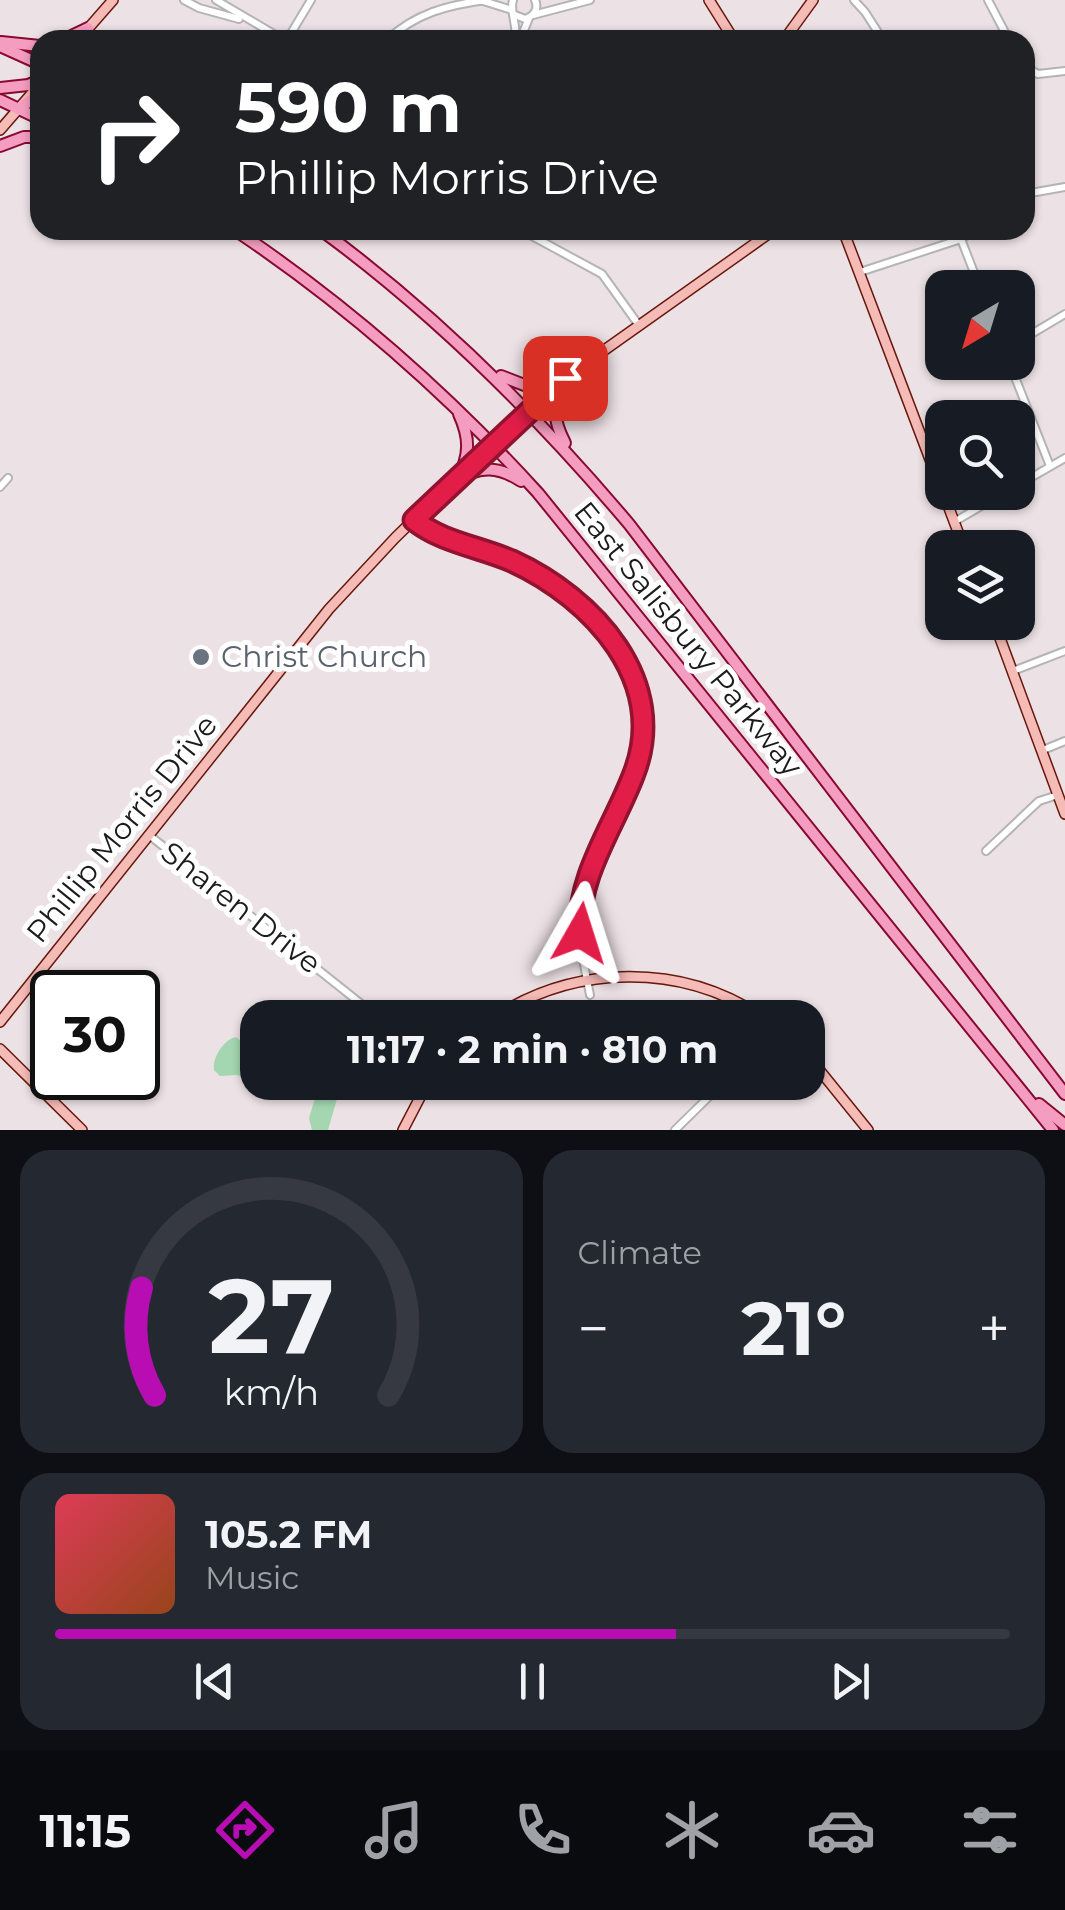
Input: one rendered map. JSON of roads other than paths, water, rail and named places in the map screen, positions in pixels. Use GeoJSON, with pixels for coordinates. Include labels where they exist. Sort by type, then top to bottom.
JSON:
{"type":"FeatureCollection","features":[{"type":"Feature","properties":{"kind":"main road"},"geometry":{"type":"LineString","coordinates":[[0,44],[30,46]]}},
{"type":"Feature","properties":{"kind":"main road"},"geometry":{"type":"LineString","coordinates":[[0,44],[30,59]]}},
{"type":"Feature","properties":{"kind":"main road"},"geometry":{"type":"LineString","coordinates":[[0,88],[30,84]]}},
{"type":"Feature","properties":{"kind":"main road"},"geometry":{"type":"LineString","coordinates":[[0,100],[30,114]]}},
{"type":"Feature","properties":{"kind":"main road"},"geometry":{"type":"LineString","coordinates":[[18,109],[30,101]]}},
{"type":"Feature","properties":{"kind":"main road"},"geometry":{"type":"LineString","coordinates":[[0,146],[30,137]]}},
{"type":"Feature","properties":{"kind":"main road","name":"East Salisbury Parkway"},"geometry":{"type":"LineString","coordinates":[[249,240],[345,310],[454,406],[538,493],[1053,1130]]}},
{"type":"Feature","properties":{"kind":"main road","name":"East Salisbury Parkway"},"geometry":{"type":"LineString","coordinates":[[334,240],[413,302],[487,368],[573,457],[629,524],[1065,1092]]}},
{"type":"Feature","properties":{"kind":"main road"},"geometry":{"type":"LineString","coordinates":[[487,368],[526,388],[547,386],[565,378]]}},
{"type":"Feature","properties":{"kind":"main road"},"geometry":{"type":"LineString","coordinates":[[565,378],[554,412],[558,430],[573,457]]}},
{"type":"Feature","properties":{"kind":"main road"},"geometry":{"type":"LineString","coordinates":[[454,406],[467,432],[468,451],[457,479]]}},
{"type":"Feature","properties":{"kind":"main road"},"geometry":{"type":"LineString","coordinates":[[457,479],[481,469],[498,470],[538,493]]}},
{"type":"Feature","properties":{"kind":"main road"},"geometry":{"type":"LineString","coordinates":[[1019,1088],[1065,1125]]}},
{"type":"Feature","properties":{"kind":"main road"},"geometry":{"type":"LineString","coordinates":[[1039,1112],[1044,1130]]}},
{"type":"Feature","properties":{"kind":"street"},"geometry":{"type":"LineString","coordinates":[[90,30],[113,0]]}},
{"type":"Feature","properties":{"kind":"street"},"geometry":{"type":"LineString","coordinates":[[184,0],[251,22]]}},
{"type":"Feature","properties":{"kind":"street"},"geometry":{"type":"LineString","coordinates":[[216,0],[267,30]]}},
{"type":"Feature","properties":{"kind":"street"},"geometry":{"type":"LineString","coordinates":[[292,30],[311,0]]}},
{"type":"Feature","properties":{"kind":"street"},"geometry":{"type":"LineString","coordinates":[[400,30],[412,20],[456,4],[484,0],[520,18],[590,0]]}},
{"type":"Feature","properties":{"kind":"street"},"geometry":{"type":"LineString","coordinates":[[512,0],[516,30]]}},
{"type":"Feature","properties":{"kind":"street"},"geometry":{"type":"LineString","coordinates":[[523,30],[537,8],[536,0],[565,6]]}},
{"type":"Feature","properties":{"kind":"street"},"geometry":{"type":"LineString","coordinates":[[708,0],[728,30]]}},
{"type":"Feature","properties":{"kind":"street"},"geometry":{"type":"LineString","coordinates":[[791,30],[812,0]]}},
{"type":"Feature","properties":{"kind":"street"},"geometry":{"type":"LineString","coordinates":[[854,0],[877,30]]}},
{"type":"Feature","properties":{"kind":"street"},"geometry":{"type":"LineString","coordinates":[[988,0],[1004,30]]}},
{"type":"Feature","properties":{"kind":"street"},"geometry":{"type":"LineString","coordinates":[[1035,72],[1065,71]]}},
{"type":"Feature","properties":{"kind":"street"},"geometry":{"type":"LineString","coordinates":[[0,130],[30,94]]}},
{"type":"Feature","properties":{"kind":"street"},"geometry":{"type":"LineString","coordinates":[[1035,192],[1065,186]]}},
{"type":"Feature","properties":{"kind":"street"},"geometry":{"type":"LineString","coordinates":[[539,240],[602,274],[638,324]]}},
{"type":"Feature","properties":{"kind":"street","name":"Phillip Morris Drive"},"geometry":{"type":"LineString","coordinates":[[0,1022],[329,609],[414,520],[565,378],[760,240]]}},
{"type":"Feature","properties":{"kind":"street"},"geometry":{"type":"LineString","coordinates":[[847,240],[925,444]]}},
{"type":"Feature","properties":{"kind":"street"},"geometry":{"type":"LineString","coordinates":[[860,272],[961,240],[973,270]]}},
{"type":"Feature","properties":{"kind":"street"},"geometry":{"type":"LineString","coordinates":[[1035,332],[1065,314]]}},
{"type":"Feature","properties":{"kind":"street"},"geometry":{"type":"LineString","coordinates":[[1016,380],[1050,466]]}},
{"type":"Feature","properties":{"kind":"street"},"geometry":{"type":"LineString","coordinates":[[1035,475],[1065,458]]}},
{"type":"Feature","properties":{"kind":"street"},"geometry":{"type":"LineString","coordinates":[[0,487],[8,478]]}},
{"type":"Feature","properties":{"kind":"street"},"geometry":{"type":"LineString","coordinates":[[950,510],[957,530]]}},
{"type":"Feature","properties":{"kind":"street"},"geometry":{"type":"LineString","coordinates":[[954,522],[974,510]]}},
{"type":"Feature","properties":{"kind":"street"},"geometry":{"type":"LineString","coordinates":[[414,520],[432,532],[516,563],[554,586],[607,631],[633,673],[643,718],[640,751],[632,780],[584,893],[580,924],[590,995]]}},
{"type":"Feature","properties":{"kind":"street"},"geometry":{"type":"LineString","coordinates":[[1001,640],[1065,814]]}},
{"type":"Feature","properties":{"kind":"street"},"geometry":{"type":"LineString","coordinates":[[1013,671],[1065,652]]}},
{"type":"Feature","properties":{"kind":"street"},"geometry":{"type":"LineString","coordinates":[[1042,750],[1065,741]]}},
{"type":"Feature","properties":{"kind":"street"},"geometry":{"type":"LineString","coordinates":[[986,850],[1038,801],[1058,795]]}},
{"type":"Feature","properties":{"kind":"street","name":"Sharen Drive"},"geometry":{"type":"LineString","coordinates":[[149,835],[356,1000]]}},
{"type":"Feature","properties":{"kind":"street"},"geometry":{"type":"LineString","coordinates":[[525,1000],[587,980],[632,976],[689,984],[734,1000]]}},
{"type":"Feature","properties":{"kind":"street"},"geometry":{"type":"LineString","coordinates":[[0,1049],[82,1130]]}},
{"type":"Feature","properties":{"kind":"street"},"geometry":{"type":"LineString","coordinates":[[825,1077],[868,1130]]}},
{"type":"Feature","properties":{"kind":"street"},"geometry":{"type":"LineString","coordinates":[[403,1130],[419,1100]]}},
{"type":"Feature","properties":{"kind":"street"},"geometry":{"type":"LineString","coordinates":[[675,1130],[706,1100]]}},
{"type":"Feature","properties":{"kind":"place","name":"Christ Church"},"geometry":{"type":"Point","coordinates":[201,657]}}]}
